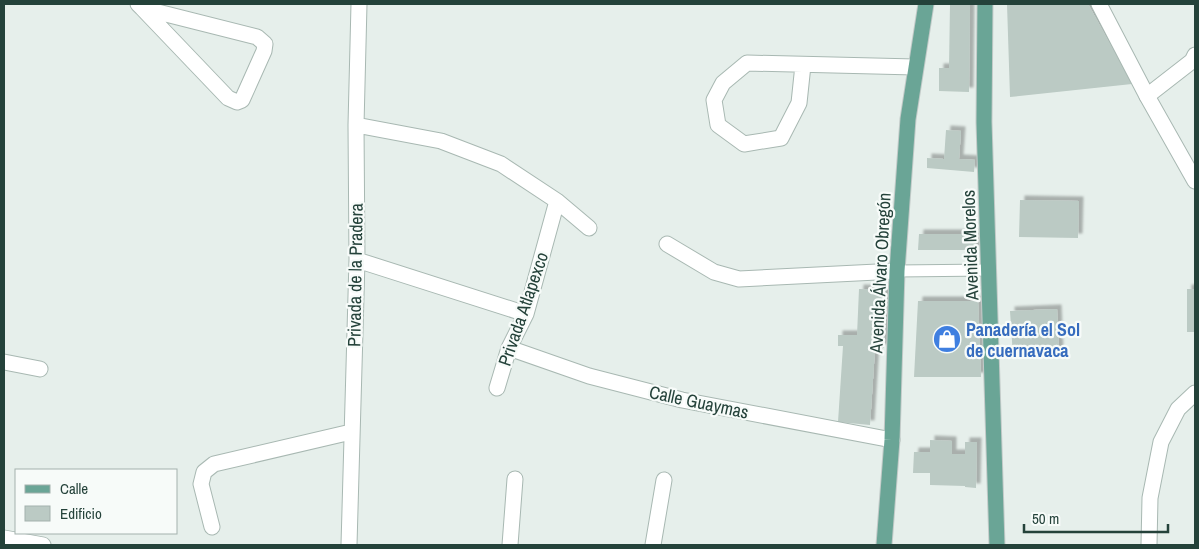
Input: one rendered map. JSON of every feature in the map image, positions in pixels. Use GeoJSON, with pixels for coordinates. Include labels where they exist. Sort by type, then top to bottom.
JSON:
{"type":"FeatureCollection","features":[{"type":"Feature","properties":{"kind":"main road","name":"Avenida Álvaro Obregón"},"geometry":{"type":"LineString","coordinates":[[884,545],[892,440],[897,271],[908,118],[926,4]]}},
{"type":"Feature","properties":{"kind":"main road","name":"Avenida Morelos"},"geometry":{"type":"LineString","coordinates":[[985,4],[984,122],[997,545]]}},
{"type":"Feature","properties":{"kind":"street","name":"Privada de la Pradera"},"geometry":{"type":"LineString","coordinates":[[349,545],[357,260],[356,125],[359,4]]}},
{"type":"Feature","properties":{"kind":"street"},"geometry":{"type":"LineString","coordinates":[[1098,4],[1195,182]]}},
{"type":"Feature","properties":{"kind":"street"},"geometry":{"type":"LineString","coordinates":[[140,6],[257,38],[264,44],[264,51],[242,100],[237,102],[228,98],[140,6]]}},
{"type":"Feature","properties":{"kind":"street"},"geometry":{"type":"LineString","coordinates":[[1147,96],[1192,61],[1195,55]]}},
{"type":"Feature","properties":{"kind":"street"},"geometry":{"type":"LineString","coordinates":[[803,65],[799,103],[780,138],[744,144],[718,125],[714,100],[723,83],[747,63],[916,67]]}},
{"type":"Feature","properties":{"kind":"street"},"geometry":{"type":"LineString","coordinates":[[356,125],[441,141],[500,164],[557,201],[588,228]]}},
{"type":"Feature","properties":{"kind":"street","name":"Privada Atlapexco"},"geometry":{"type":"LineString","coordinates":[[497,388],[509,348],[526,314],[557,201]]}},
{"type":"Feature","properties":{"kind":"street"},"geometry":{"type":"LineString","coordinates":[[667,244],[714,272],[739,279],[897,271]]}},
{"type":"Feature","properties":{"kind":"street"},"geometry":{"type":"LineString","coordinates":[[357,260],[526,314]]}},
{"type":"Feature","properties":{"kind":"street","name":"Calle Guaymas"},"geometry":{"type":"LineString","coordinates":[[509,348],[589,376],[682,400],[892,440]]}},
{"type":"Feature","properties":{"kind":"street"},"geometry":{"type":"LineString","coordinates":[[4,362],[40,369]]}},
{"type":"Feature","properties":{"kind":"street"},"geometry":{"type":"LineString","coordinates":[[1150,545],[1150,498],[1161,442],[1178,409],[1195,392]]}},
{"type":"Feature","properties":{"kind":"street"},"geometry":{"type":"LineString","coordinates":[[212,527],[201,484],[204,472],[214,464],[352,432]]}},
{"type":"Feature","properties":{"kind":"street"},"geometry":{"type":"LineString","coordinates":[[510,545],[515,479]]}},
{"type":"Feature","properties":{"kind":"street"},"geometry":{"type":"LineString","coordinates":[[653,545],[664,480]]}},
{"type":"Feature","properties":{"kind":"street"},"geometry":{"type":"LineString","coordinates":[[4,538],[43,545]]}},
{"type":"Feature","properties":{"kind":"lane"},"geometry":{"type":"LineString","coordinates":[[897,271],[989,270]]}},
{"type":"Feature","properties":{"kind":"building"},"geometry":{"type":"Polygon","coordinates":[[[950,4],[970,4],[969,92],[939,91],[939,68],[949,68],[950,4]]]}},
{"type":"Feature","properties":{"kind":"building"},"geometry":{"type":"Polygon","coordinates":[[[1007,4],[1088,4],[1132,84],[1010,97],[1007,4]]]}},
{"type":"Feature","properties":{"kind":"building"},"geometry":{"type":"Polygon","coordinates":[[[946,130],[961,131],[959,159],[975,160],[974,172],[927,168],[927,158],[944,159],[946,130]]]}},
{"type":"Feature","properties":{"kind":"building"},"geometry":{"type":"Polygon","coordinates":[[[1020,200],[1079,201],[1078,238],[1019,237],[1020,200]]]}},
{"type":"Feature","properties":{"kind":"building"},"geometry":{"type":"Polygon","coordinates":[[[919,234],[974,234],[976,250],[918,250],[919,234]]]}},
{"type":"Feature","properties":{"kind":"building"},"geometry":{"type":"Polygon","coordinates":[[[859,289],[886,290],[884,348],[875,349],[870,425],[838,422],[843,346],[838,346],[838,335],[857,335],[859,289]]]}},
{"type":"Feature","properties":{"kind":"building"},"geometry":{"type":"Polygon","coordinates":[[[1187,289],[1195,289],[1195,332],[1187,332],[1187,289]]]}},
{"type":"Feature","properties":{"kind":"building","name":"Panadería el Sol de cuernavaca"},"geometry":{"type":"Polygon","coordinates":[[[918,301],[978,301],[981,377],[914,377],[918,301]]]}},
{"type":"Feature","properties":{"kind":"building"},"geometry":{"type":"Polygon","coordinates":[[[1057,309],[1059,354],[1013,356],[1010,311],[1057,309]]]}},
{"type":"Feature","properties":{"kind":"building"},"geometry":{"type":"Polygon","coordinates":[[[930,440],[952,441],[952,454],[965,454],[965,442],[977,442],[976,488],[930,485],[930,473],[913,473],[914,452],[930,452],[930,440]]]}},
{"type":"Feature","properties":{"kind":"place","name":"Panadería el Sol de cuernavaca"},"geometry":{"type":"Point","coordinates":[947,339]}}]}
